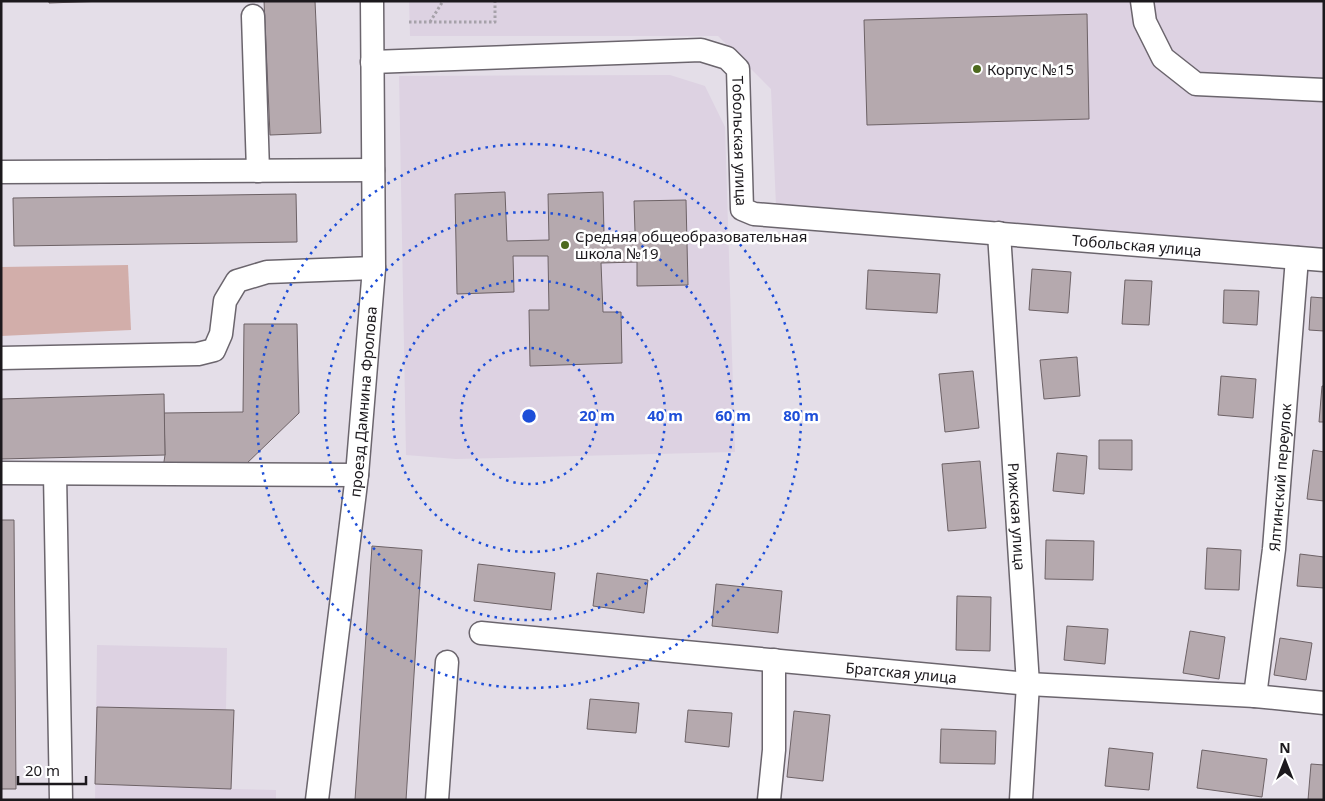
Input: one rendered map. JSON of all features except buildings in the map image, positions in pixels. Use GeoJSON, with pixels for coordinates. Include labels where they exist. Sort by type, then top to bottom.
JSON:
{"type":"FeatureCollection","features":[{"type":"Feature","properties":{"kind":"street","name":"проезд Дамнина Фролова"},"geometry":{"type":"LineString","coordinates":[[318,800],[357,475],[374,268],[372,1]]}},
{"type":"Feature","properties":{"kind":"street"},"geometry":{"type":"LineString","coordinates":[[1142,1],[1144,22],[1163,58],[1196,84],[1324,90]]}},
{"type":"Feature","properties":{"kind":"street"},"geometry":{"type":"LineString","coordinates":[[253,16],[258,171]]}},
{"type":"Feature","properties":{"kind":"street","name":"Тобольская улица"},"geometry":{"type":"LineString","coordinates":[[372,62],[701,50],[727,58],[738,69],[742,209],[754,214],[1324,260]]}},
{"type":"Feature","properties":{"kind":"street"},"geometry":{"type":"LineString","coordinates":[[1,172],[373,170]]}},
{"type":"Feature","properties":{"kind":"street","name":"Рижская улица"},"geometry":{"type":"LineString","coordinates":[[1000,233],[1028,684],[1021,800]]}},
{"type":"Feature","properties":{"kind":"street","name":"Ялтинский переулок"},"geometry":{"type":"LineString","coordinates":[[1255,696],[1274,549],[1297,258]]}},
{"type":"Feature","properties":{"kind":"street"},"geometry":{"type":"LineString","coordinates":[[1,358],[206,352],[214,350],[221,334],[225,301],[236,281],[268,272],[374,268]]}},
{"type":"Feature","properties":{"kind":"street"},"geometry":{"type":"LineString","coordinates":[[1,473],[357,475]]}},
{"type":"Feature","properties":{"kind":"street"},"geometry":{"type":"LineString","coordinates":[[55,474],[61,800]]}},
{"type":"Feature","properties":{"kind":"street","name":"Братская улица"},"geometry":{"type":"LineString","coordinates":[[480,633],[1028,684],[1255,696],[1324,703]]}},
{"type":"Feature","properties":{"kind":"street"},"geometry":{"type":"LineString","coordinates":[[769,800],[774,750],[774,660]]}},
{"type":"Feature","properties":{"kind":"street"},"geometry":{"type":"LineString","coordinates":[[438,800],[446,662]]}},
{"type":"Feature","properties":{"kind":"path"},"geometry":{"type":"LineString","coordinates":[[430,22],[443,1]]}},
{"type":"Feature","properties":{"kind":"path"},"geometry":{"type":"LineString","coordinates":[[409,22],[495,22],[495,1]]}},
{"type":"Feature","properties":{"kind":"shaded area"},"geometry":{"type":"Polygon","coordinates":[[[409,1],[1324,1],[1324,248],[776,206],[771,89],[718,36],[410,36],[409,1]]]}},
{"type":"Feature","properties":{"kind":"shaded area","name":"Средняя общеобразовательная школа №19"},"geometry":{"type":"Polygon","coordinates":[[[670,75],[705,86],[725,127],[735,452],[456,459],[406,455],[399,76],[670,75]]]}},
{"type":"Feature","properties":{"kind":"shaded area"},"geometry":{"type":"Polygon","coordinates":[[[128,265],[131,330],[1,336],[1,267],[128,265]]]}},
{"type":"Feature","properties":{"kind":"shaded area"},"geometry":{"type":"Polygon","coordinates":[[[97,645],[227,648],[226,710],[234,710],[231,789],[276,790],[276,800],[95,800],[97,645]]]}},
{"type":"Feature","properties":{"kind":"place","name":"Корпус №15"},"geometry":{"type":"Point","coordinates":[977,69]}},
{"type":"Feature","properties":{"kind":"place","name":"Средняя общеобразовательная школа №19"},"geometry":{"type":"Point","coordinates":[565,245]}}]}
